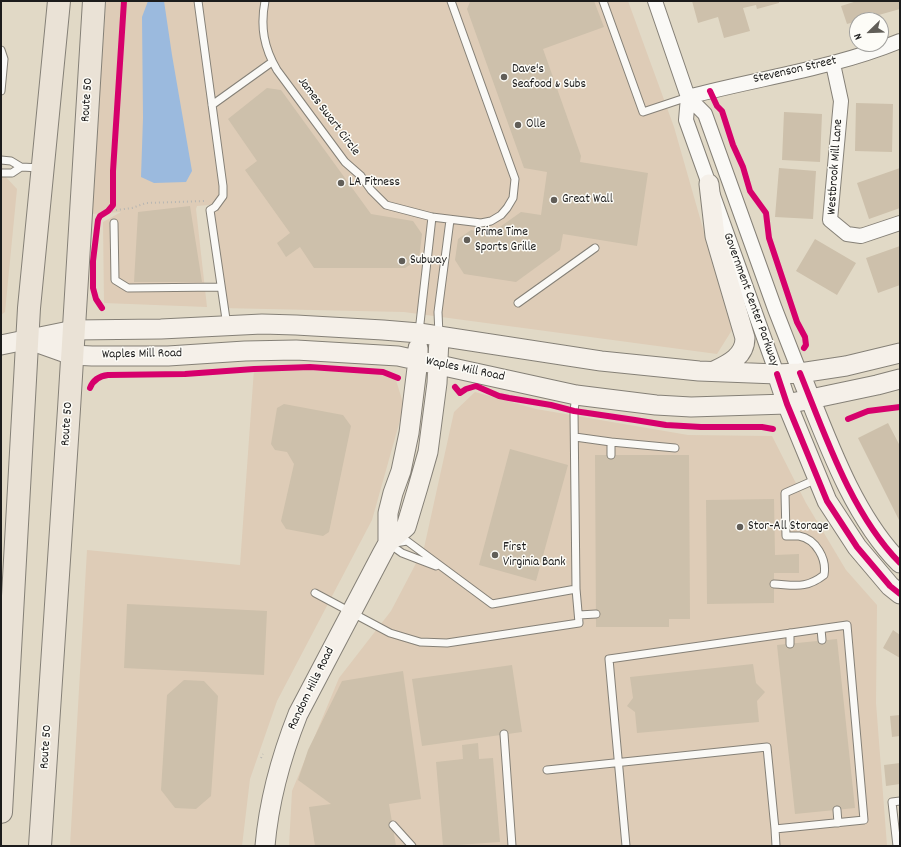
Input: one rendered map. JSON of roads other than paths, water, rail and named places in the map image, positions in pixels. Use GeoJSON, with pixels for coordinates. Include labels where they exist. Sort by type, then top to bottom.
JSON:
{"type":"FeatureCollection","features":[{"type":"Feature","properties":{"kind":"main road"},"geometry":{"type":"LineString","coordinates":[[1,812],[28,339],[42,168],[59,1]]}},
{"type":"Feature","properties":{"kind":"main road","name":"Route 50"},"geometry":{"type":"LineString","coordinates":[[40,846],[94,1]]}},
{"type":"Feature","properties":{"kind":"main road"},"geometry":{"type":"LineString","coordinates":[[709,184],[715,236],[745,338],[745,344],[736,358],[727,365],[714,371]]}},
{"type":"Feature","properties":{"kind":"main road","name":"Waples Mill Road"},"geometry":{"type":"LineString","coordinates":[[1,345],[74,330],[296,325],[419,333],[602,361],[714,371],[777,374],[846,366],[900,352]]}},
{"type":"Feature","properties":{"kind":"main road","name":"Random Hills Road"},"geometry":{"type":"LineString","coordinates":[[388,543],[388,513],[401,471],[409,433],[418,360],[419,333]]}},
{"type":"Feature","properties":{"kind":"main road","name":"Random Hills Road"},"geometry":{"type":"LineString","coordinates":[[265,846],[267,824],[276,779],[288,740],[309,693],[388,543],[406,527],[428,452],[438,383],[437,364],[439,337]]}},
{"type":"Feature","properties":{"kind":"main road","name":"Waples Mill Road"},"geometry":{"type":"LineString","coordinates":[[28,339],[72,355],[92,356],[168,356],[245,351],[296,350],[381,355],[418,360],[576,395],[649,404],[691,407],[769,406],[787,404],[877,385],[900,378]]}},
{"type":"Feature","properties":{"kind":"main road","name":"Government Center Parkway"},"geometry":{"type":"LineString","coordinates":[[800,372],[844,477],[862,513],[890,553],[900,563]]}},
{"type":"Feature","properties":{"kind":"main road","name":"Government Center Parkway"},"geometry":{"type":"LineString","coordinates":[[777,374],[787,404],[828,501],[857,547],[890,586],[900,594]]}},
{"type":"Feature","properties":{"kind":"street","name":"Government Center Parkway"},"geometry":{"type":"LineString","coordinates":[[654,1],[688,97],[686,120],[777,374]]}},
{"type":"Feature","properties":{"kind":"street","name":"Stevenson Street"},"geometry":{"type":"LineString","coordinates":[[688,97],[722,88],[833,64],[900,41]]}},
{"type":"Feature","properties":{"kind":"street","name":"Westbrook Mill Lane"},"geometry":{"type":"LineString","coordinates":[[833,64],[841,101],[830,220],[847,234],[861,236],[900,223]]}},
{"type":"Feature","properties":{"kind":"street","name":"Government Center Parkway"},"geometry":{"type":"LineString","coordinates":[[688,97],[705,114],[775,309],[800,372]]}},
{"type":"Feature","properties":{"kind":"lane"},"geometry":{"type":"LineString","coordinates":[[202,1],[198,1],[223,186],[223,196],[220,202],[210,210],[227,326]]}},
{"type":"Feature","properties":{"kind":"lane","name":"James Swart Circle"},"geometry":{"type":"LineString","coordinates":[[265,1],[263,11],[265,41],[272,62],[345,162],[361,176],[379,199],[386,205],[432,216],[450,220],[481,223],[491,221],[501,215],[507,208],[513,198],[515,179],[451,1]]}},
{"type":"Feature","properties":{"kind":"lane"},"geometry":{"type":"LineString","coordinates":[[604,1],[643,112],[688,97]]}},
{"type":"Feature","properties":{"kind":"lane"},"geometry":{"type":"LineString","coordinates":[[1,50],[4,58],[1,91]]}},
{"type":"Feature","properties":{"kind":"lane"},"geometry":{"type":"LineString","coordinates":[[212,105],[272,62]]}},
{"type":"Feature","properties":{"kind":"lane"},"geometry":{"type":"LineString","coordinates":[[1,160],[11,161],[21,167],[42,168]]}},
{"type":"Feature","properties":{"kind":"lane"},"geometry":{"type":"LineString","coordinates":[[1,173],[12,174],[21,167]]}},
{"type":"Feature","properties":{"kind":"lane"},"geometry":{"type":"LineString","coordinates":[[419,333],[432,216]]}},
{"type":"Feature","properties":{"kind":"lane"},"geometry":{"type":"LineString","coordinates":[[439,337],[438,312],[450,220]]}},
{"type":"Feature","properties":{"kind":"lane"},"geometry":{"type":"LineString","coordinates":[[114,223],[115,280],[128,288],[221,287]]}},
{"type":"Feature","properties":{"kind":"lane"},"geometry":{"type":"LineString","coordinates":[[518,303],[595,248]]}},
{"type":"Feature","properties":{"kind":"lane"},"geometry":{"type":"LineString","coordinates":[[315,594],[390,633],[420,642],[447,643],[579,623],[576,589],[574,411],[576,395]]}},
{"type":"Feature","properties":{"kind":"lane"},"geometry":{"type":"LineString","coordinates":[[575,437],[675,448]]}},
{"type":"Feature","properties":{"kind":"lane"},"geometry":{"type":"LineString","coordinates":[[611,442],[611,455]]}},
{"type":"Feature","properties":{"kind":"lane"},"geometry":{"type":"LineString","coordinates":[[774,584],[805,585],[814,582],[824,575],[825,567],[823,558],[810,540],[800,536],[786,536],[785,493],[818,479]]}},
{"type":"Feature","properties":{"kind":"lane"},"geometry":{"type":"LineString","coordinates":[[388,543],[407,541],[492,604],[576,589]]}},
{"type":"Feature","properties":{"kind":"lane"},"geometry":{"type":"LineString","coordinates":[[388,543],[402,553],[444,568]]}},
{"type":"Feature","properties":{"kind":"lane"},"geometry":{"type":"LineString","coordinates":[[579,615],[596,614]]}},
{"type":"Feature","properties":{"kind":"lane"},"geometry":{"type":"LineString","coordinates":[[626,846],[609,659],[847,625],[864,820],[774,829]]}},
{"type":"Feature","properties":{"kind":"lane"},"geometry":{"type":"LineString","coordinates":[[821,629],[822,640]]}},
{"type":"Feature","properties":{"kind":"lane"},"geometry":{"type":"LineString","coordinates":[[790,633],[790,644]]}},
{"type":"Feature","properties":{"kind":"lane"},"geometry":{"type":"LineString","coordinates":[[504,734],[512,846]]}},
{"type":"Feature","properties":{"kind":"lane"},"geometry":{"type":"LineString","coordinates":[[547,770],[767,747],[776,846]]}},
{"type":"Feature","properties":{"kind":"lane"},"geometry":{"type":"LineString","coordinates":[[897,846],[892,802],[900,801]]}},
{"type":"Feature","properties":{"kind":"lane"},"geometry":{"type":"LineString","coordinates":[[837,810],[838,823]]}},
{"type":"Feature","properties":{"kind":"lane"},"geometry":{"type":"LineString","coordinates":[[392,824],[412,846]]}},
{"type":"Feature","properties":{"kind":"water"},"geometry":{"type":"Polygon","coordinates":[[[148,1],[164,1],[192,171],[186,182],[154,183],[141,177],[143,118],[142,17],[148,1]]]}},
{"type":"Feature","properties":{"kind":"place","name":"Dave's Seafood & Subs"},"geometry":{"type":"Point","coordinates":[504,77]}},
{"type":"Feature","properties":{"kind":"place","name":"Olle"},"geometry":{"type":"Point","coordinates":[518,125]}},
{"type":"Feature","properties":{"kind":"place","name":"LA Fitness"},"geometry":{"type":"Point","coordinates":[341,183]}},
{"type":"Feature","properties":{"kind":"place","name":"Great Wall"},"geometry":{"type":"Point","coordinates":[554,200]}},
{"type":"Feature","properties":{"kind":"place","name":"Prime Time Sports Grille"},"geometry":{"type":"Point","coordinates":[467,240]}},
{"type":"Feature","properties":{"kind":"place","name":"Subway"},"geometry":{"type":"Point","coordinates":[402,261]}},
{"type":"Feature","properties":{"kind":"place","name":"Stor-All Storage"},"geometry":{"type":"Point","coordinates":[740,527]}},
{"type":"Feature","properties":{"kind":"place","name":"First Virginia Bank"},"geometry":{"type":"Point","coordinates":[495,555]}}]}
